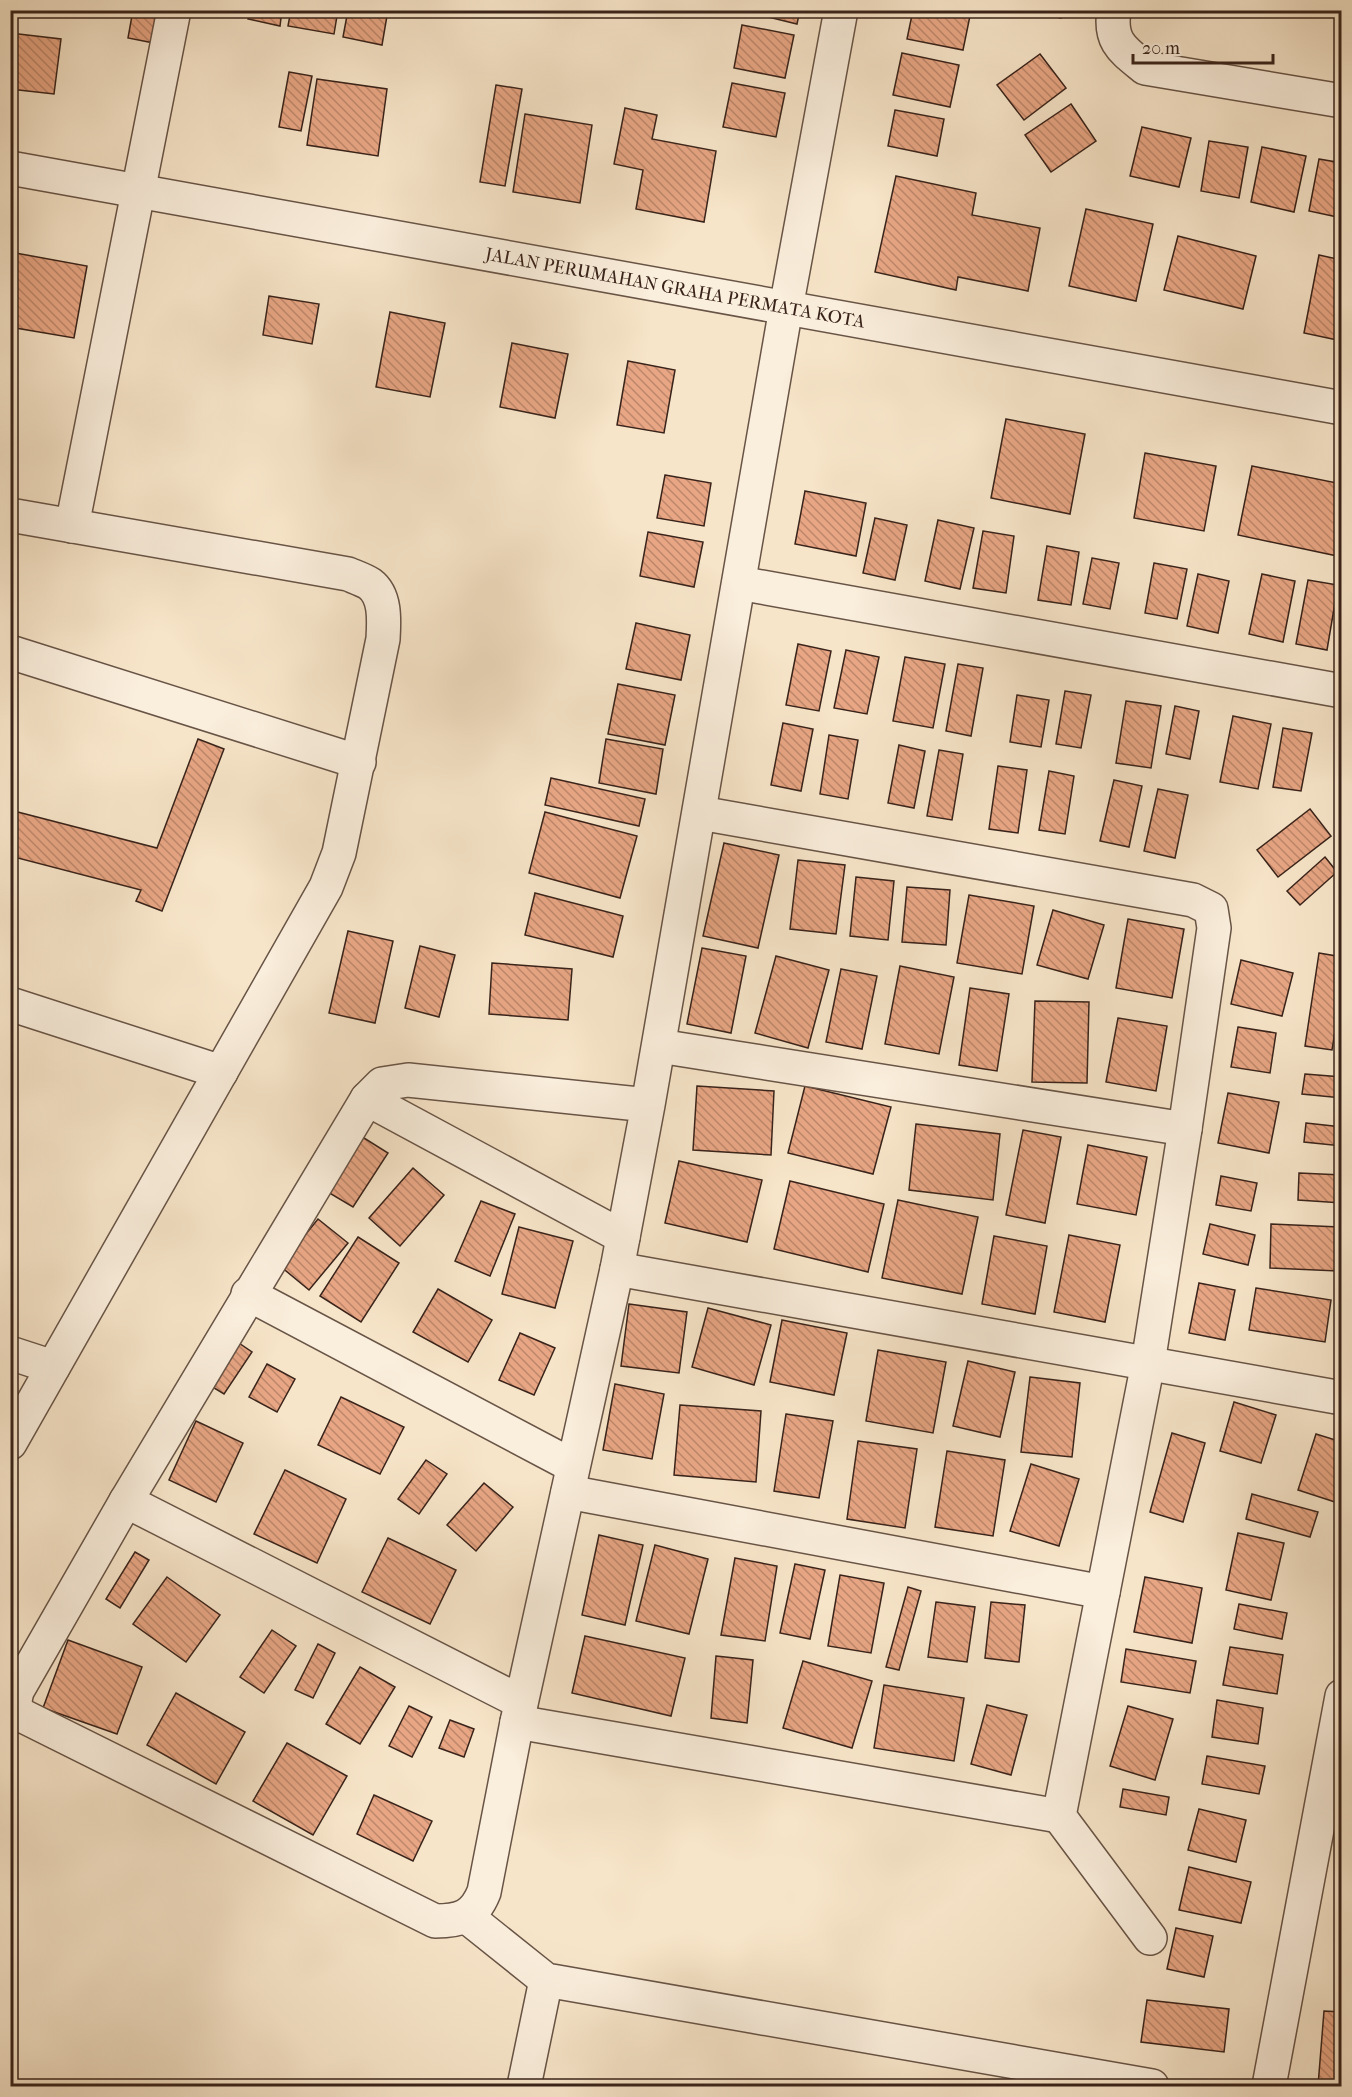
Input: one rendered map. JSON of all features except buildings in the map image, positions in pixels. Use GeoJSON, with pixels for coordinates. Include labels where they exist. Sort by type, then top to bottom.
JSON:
{"type":"FeatureCollection","features":[{"type":"Feature","properties":{"kind":"street"},"geometry":{"type":"LineString","coordinates":[[72,526],[174,10]]}},
{"type":"Feature","properties":{"kind":"street"},"geometry":{"type":"LineString","coordinates":[[648,1105],[408,1080],[382,1084],[367,1100],[248,1294],[17,1691],[14,1705],[21,1715],[435,1920],[454,1921],[466,1916],[479,1904],[484,1892],[519,1712],[623,1237],[648,1105],[659,1046],[786,308],[841,10]]}},
{"type":"Feature","properties":{"kind":"street"},"geometry":{"type":"LineString","coordinates":[[1114,10],[1112,24],[1121,49],[1145,68],[1341,101]]}},
{"type":"Feature","properties":{"kind":"street","name":"JALAN PERUMAHAN GRAHA PERMATA KOTA"},"geometry":{"type":"LineString","coordinates":[[10,168],[1341,408]]}},
{"type":"Feature","properties":{"kind":"street"},"geometry":{"type":"LineString","coordinates":[[10,515],[348,574],[372,585],[381,600],[384,622],[383,639],[359,762],[339,853],[326,887],[10,1443]]}},
{"type":"Feature","properties":{"kind":"street"},"geometry":{"type":"LineString","coordinates":[[739,583],[1341,691]]}},
{"type":"Feature","properties":{"kind":"street"},"geometry":{"type":"LineString","coordinates":[[10,652],[359,762]]}},
{"type":"Feature","properties":{"kind":"street"},"geometry":{"type":"LineString","coordinates":[[700,813],[1193,900],[1211,909],[1214,928],[1148,1363],[1059,1816]]}},
{"type":"Feature","properties":{"kind":"street"},"geometry":{"type":"LineString","coordinates":[[10,1004],[221,1072]]}},
{"type":"Feature","properties":{"kind":"street"},"geometry":{"type":"LineString","coordinates":[[659,1046],[1185,1129]]}},
{"type":"Feature","properties":{"kind":"street"},"geometry":{"type":"LineString","coordinates":[[367,1100],[623,1237]]}},
{"type":"Feature","properties":{"kind":"street"},"geometry":{"type":"LineString","coordinates":[[616,1269],[1341,1398]]}},
{"type":"Feature","properties":{"kind":"street"},"geometry":{"type":"LineString","coordinates":[[248,1294],[570,1479],[1102,1592]]}},
{"type":"Feature","properties":{"kind":"street"},"geometry":{"type":"LineString","coordinates":[[10,1353],[53,1367]]}},
{"type":"Feature","properties":{"kind":"street"},"geometry":{"type":"LineString","coordinates":[[126,1501],[519,1712],[1059,1816],[1150,1938]]}},
{"type":"Feature","properties":{"kind":"street"},"geometry":{"type":"LineString","coordinates":[[1269,2086],[1341,1696]]}},
{"type":"Feature","properties":{"kind":"street"},"geometry":{"type":"LineString","coordinates":[[466,1916],[546,1980],[1152,2086]]}},
{"type":"Feature","properties":{"kind":"street"},"geometry":{"type":"LineString","coordinates":[[524,2086],[546,1980]]}}]}
